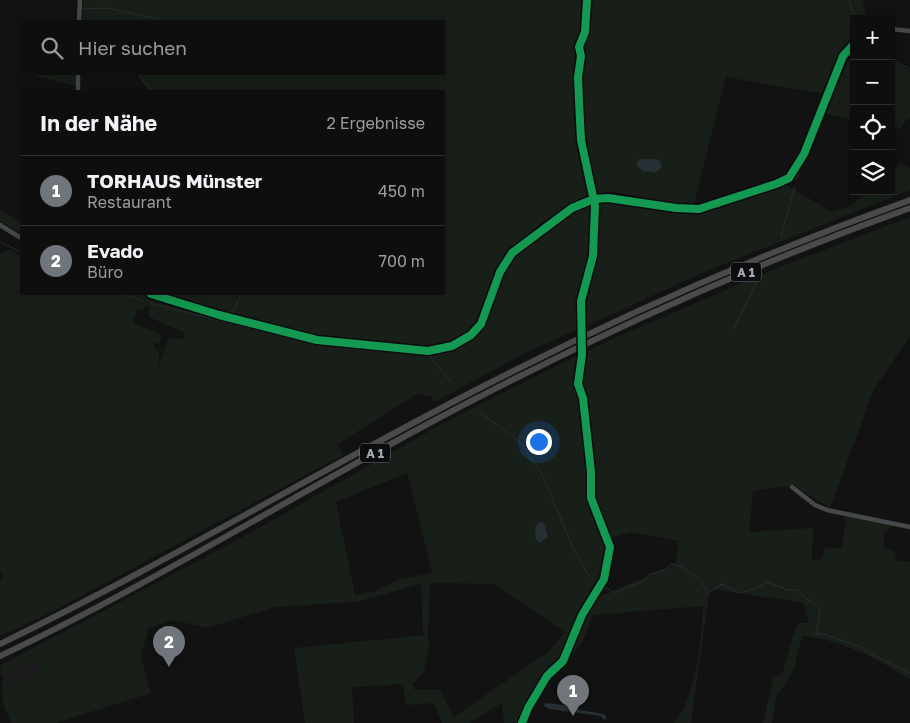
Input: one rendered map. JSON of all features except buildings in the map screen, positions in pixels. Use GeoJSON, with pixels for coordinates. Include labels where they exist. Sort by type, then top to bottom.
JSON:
{"type":"FeatureCollection","features":[{"type":"Feature","properties":{"kind":"highway","name":"A 1"},"geometry":{"type":"LineString","coordinates":[[0,644],[80,605],[426,416],[582,337],[763,256],[910,200]]}},
{"type":"Feature","properties":{"kind":"highway","name":"A 1"},"geometry":{"type":"LineString","coordinates":[[0,656],[135,588],[414,432],[582,346],[747,272],[910,208]]}},
{"type":"Feature","properties":{"kind":"street"},"geometry":{"type":"LineString","coordinates":[[79,20],[80,0]]}},
{"type":"Feature","properties":{"kind":"street"},"geometry":{"type":"LineString","coordinates":[[895,29],[910,31]]}},
{"type":"Feature","properties":{"kind":"street"},"geometry":{"type":"LineString","coordinates":[[154,295],[219,315],[317,340],[428,351],[452,346],[471,335],[481,324],[498,277],[512,253],[572,208],[594,199],[608,198],[676,208],[699,209],[789,178],[802,159],[843,56],[850,48]]}},
{"type":"Feature","properties":{"kind":"street"},"geometry":{"type":"LineString","coordinates":[[78,75],[78,90]]}},
{"type":"Feature","properties":{"kind":"street"},"geometry":{"type":"LineString","coordinates":[[0,225],[20,237]]}},
{"type":"Feature","properties":{"kind":"street"},"geometry":{"type":"LineString","coordinates":[[792,488],[815,505],[827,510],[910,527]]}},
{"type":"Feature","properties":{"kind":"street"},"geometry":{"type":"LineString","coordinates":[[522,723],[528,708],[547,676],[563,660],[582,615],[604,579],[610,547]]}},
{"type":"Feature","properties":{"kind":"shaded area"},"geometry":{"type":"Polygon","coordinates":[[[84,0],[863,0],[865,15],[850,15],[850,43],[837,58],[823,94],[726,77],[694,204],[667,204],[626,194],[608,192],[587,198],[557,213],[527,235],[504,260],[496,273],[480,318],[468,336],[459,342],[439,349],[429,350],[331,338],[217,312],[164,295],[445,295],[445,90],[149,90],[140,75],[445,75],[445,20],[82,20],[84,0]],[[640,159],[645,172],[655,173],[654,159],[640,159]]]}},
{"type":"Feature","properties":{"kind":"shaded area"},"geometry":{"type":"Polygon","coordinates":[[[850,59],[850,119],[826,114],[850,59]]]}},
{"type":"Feature","properties":{"kind":"shaded area"},"geometry":{"type":"Polygon","coordinates":[[[895,62],[910,71],[910,119],[908,118],[900,129],[895,126],[895,62]]]}},
{"type":"Feature","properties":{"kind":"shaded area"},"geometry":{"type":"Polygon","coordinates":[[[33,75],[75,75],[75,86],[33,75]]]}},
{"type":"Feature","properties":{"kind":"shaded area"},"geometry":{"type":"Polygon","coordinates":[[[640,159],[657,159],[661,162],[661,168],[655,173],[642,171],[636,164],[640,159]]]}},
{"type":"Feature","properties":{"kind":"shaded area"},"geometry":{"type":"Polygon","coordinates":[[[901,163],[910,168],[910,190],[704,272],[585,327],[584,319],[576,321],[578,329],[519,356],[435,402],[431,396],[417,394],[338,444],[343,455],[48,614],[0,636],[0,580],[3,579],[0,569],[0,253],[10,249],[20,256],[20,295],[149,295],[206,314],[308,339],[351,346],[428,351],[445,349],[477,329],[508,259],[564,212],[602,198],[692,209],[781,182],[832,212],[851,206],[862,195],[895,195],[895,168],[901,163]],[[145,306],[143,311],[138,309],[133,323],[162,335],[159,344],[155,342],[153,345],[159,354],[159,366],[169,337],[183,340],[185,333],[149,317],[150,307],[145,306]]]}},
{"type":"Feature","properties":{"kind":"shaded area"},"geometry":{"type":"Polygon","coordinates":[[[0,210],[20,220],[20,233],[0,221],[0,210]]]}},
{"type":"Feature","properties":{"kind":"shaded area"},"geometry":{"type":"Polygon","coordinates":[[[910,217],[910,336],[874,389],[830,508],[793,485],[753,491],[749,532],[813,528],[812,561],[822,559],[825,547],[841,549],[846,521],[842,515],[892,526],[884,532],[884,547],[896,552],[895,561],[910,562],[910,679],[858,651],[831,641],[802,636],[795,665],[787,682],[777,694],[772,723],[763,723],[773,678],[782,674],[797,623],[809,623],[804,603],[712,589],[709,595],[691,723],[673,723],[681,714],[692,685],[699,651],[703,606],[592,615],[576,651],[566,660],[564,657],[548,672],[528,700],[524,723],[504,723],[502,703],[469,723],[442,723],[434,703],[406,705],[403,684],[352,687],[354,723],[305,723],[294,648],[426,635],[423,633],[421,584],[356,602],[275,607],[207,628],[172,620],[148,629],[141,657],[151,693],[56,723],[11,723],[5,708],[2,686],[6,682],[22,680],[41,671],[34,659],[3,677],[0,674],[1,665],[250,533],[438,426],[608,341],[777,268],[910,217]],[[407,473],[336,502],[355,595],[375,591],[400,579],[432,573],[407,473]],[[536,523],[536,539],[540,543],[548,537],[547,531],[536,523]],[[631,532],[611,538],[600,596],[675,565],[679,541],[631,532]],[[430,584],[428,635],[430,646],[423,674],[412,684],[415,690],[440,690],[454,717],[549,651],[565,632],[494,584],[430,584]]]}},
{"type":"Feature","properties":{"kind":"shaded area"},"geometry":{"type":"Polygon","coordinates":[[[539,522],[544,523],[548,537],[540,543],[536,539],[535,527],[539,522]]]}},
{"type":"Feature","properties":{"kind":"shaded area"},"geometry":{"type":"Polygon","coordinates":[[[34,658],[41,671],[5,708],[1,689],[3,677],[34,658]]]}},
{"type":"Feature","properties":{"kind":"shaded area"},"geometry":{"type":"Polygon","coordinates":[[[545,703],[574,706],[580,710],[604,714],[607,718],[604,720],[601,716],[549,709],[544,706],[545,703]]]}},
{"type":"Feature","properties":{"kind":"waterway"},"geometry":{"type":"LineString","coordinates":[[849,0],[853,15]]}},
{"type":"Feature","properties":{"kind":"waterway"},"geometry":{"type":"LineString","coordinates":[[83,9],[108,8],[158,20]]}},
{"type":"Feature","properties":{"kind":"waterway"},"geometry":{"type":"LineString","coordinates":[[825,111],[843,64],[850,55]]}},
{"type":"Feature","properties":{"kind":"waterway"},"geometry":{"type":"LineString","coordinates":[[893,60],[910,69]]}},
{"type":"Feature","properties":{"kind":"waterway"},"geometry":{"type":"LineString","coordinates":[[139,75],[149,90]]}},
{"type":"Feature","properties":{"kind":"waterway"},"geometry":{"type":"LineString","coordinates":[[796,180],[824,115]]}},
{"type":"Feature","properties":{"kind":"waterway"},"geometry":{"type":"LineString","coordinates":[[781,236],[795,187]]}},
{"type":"Feature","properties":{"kind":"waterway"},"geometry":{"type":"LineString","coordinates":[[0,242],[20,252]]}},
{"type":"Feature","properties":{"kind":"waterway"},"geometry":{"type":"LineString","coordinates":[[734,328],[757,281]]}},
{"type":"Feature","properties":{"kind":"waterway"},"geometry":{"type":"LineString","coordinates":[[126,295],[144,301]]}},
{"type":"Feature","properties":{"kind":"waterway"},"geometry":{"type":"LineString","coordinates":[[233,313],[241,295]]}},
{"type":"Feature","properties":{"kind":"waterway"},"geometry":{"type":"LineString","coordinates":[[150,303],[293,339],[350,349]]}},
{"type":"Feature","properties":{"kind":"waterway"},"geometry":{"type":"LineString","coordinates":[[354,349],[430,356],[452,383]]}},
{"type":"Feature","properties":{"kind":"waterway"},"geometry":{"type":"LineString","coordinates":[[479,412],[519,441],[542,474],[575,552],[588,574],[595,580]]}},
{"type":"Feature","properties":{"kind":"waterway"},"geometry":{"type":"LineString","coordinates":[[604,586],[612,592],[617,592],[644,581],[648,575],[664,570],[671,564],[677,565],[693,574],[708,593],[722,584],[739,593],[754,589],[767,582],[788,590],[797,590],[820,610],[816,635],[824,634],[863,648],[867,652],[910,673]]}},
{"type":"Feature","properties":{"kind":"cycle path"},"geometry":{"type":"LineString","coordinates":[[522,723],[528,708],[547,676],[563,661],[582,615],[604,579],[610,547],[591,498],[591,472],[583,398],[578,384],[582,355],[581,301],[593,256],[595,206],[581,140],[578,77],[581,56],[579,47],[585,32],[587,0]]}},
{"type":"Feature","properties":{"kind":"cycle path"},"geometry":{"type":"LineString","coordinates":[[154,295],[219,315],[317,340],[428,351],[452,346],[471,335],[481,324],[500,272],[512,253],[572,208],[594,199],[608,198],[676,208],[699,209],[789,178],[804,154],[843,56],[850,48]]}},
{"type":"Feature","properties":{"kind":"place","name":"Evado"},"geometry":{"type":"Point","coordinates":[169,667]}},
{"type":"Feature","properties":{"kind":"place","name":"TORHAUS Münster"},"geometry":{"type":"Point","coordinates":[573,716]}}]}
